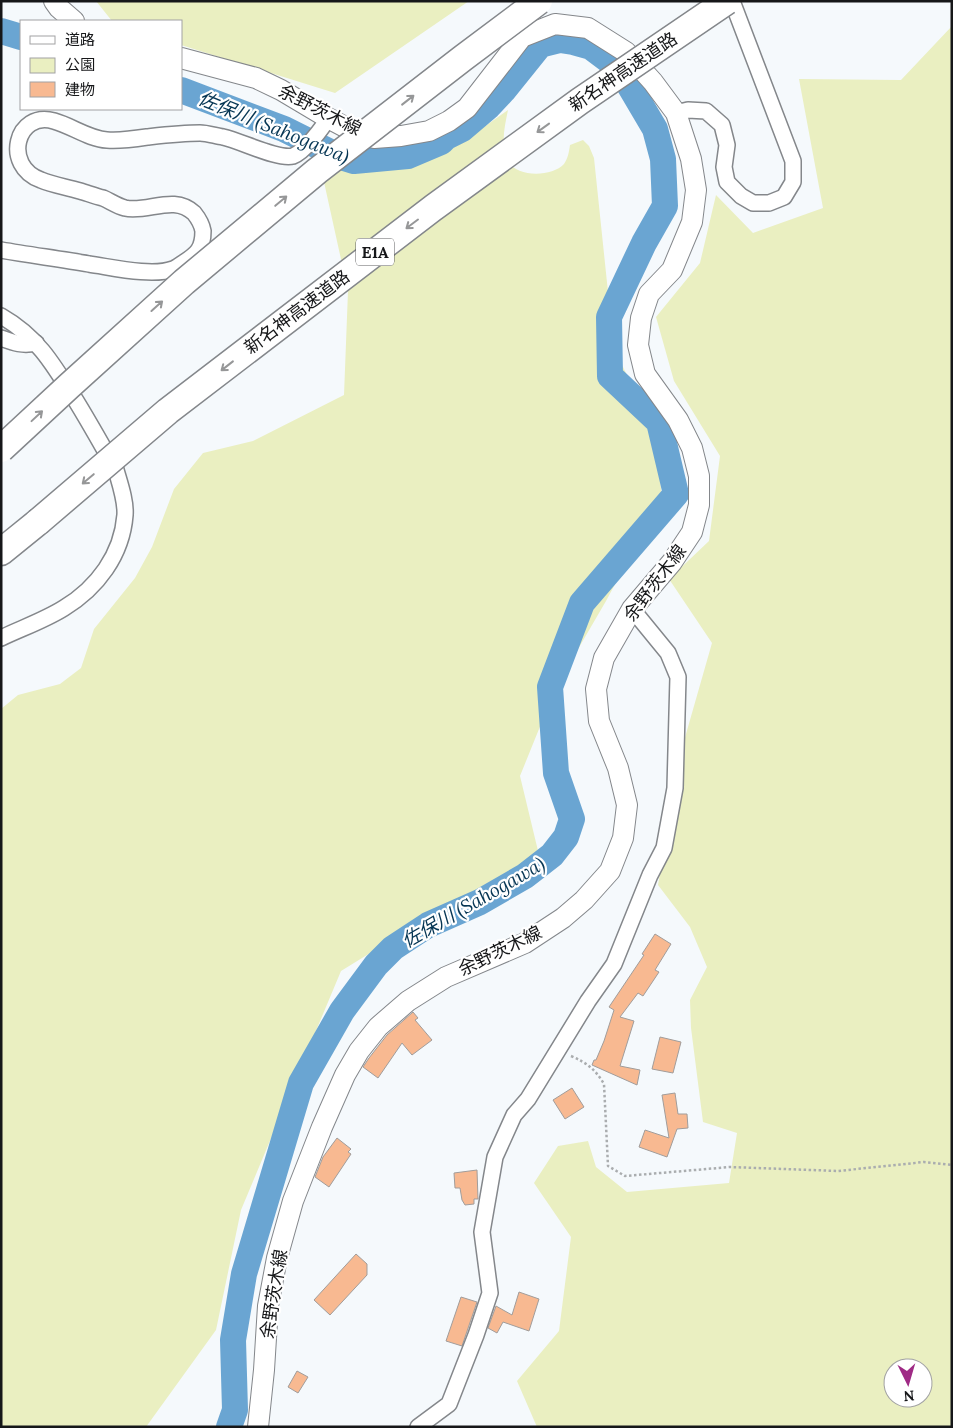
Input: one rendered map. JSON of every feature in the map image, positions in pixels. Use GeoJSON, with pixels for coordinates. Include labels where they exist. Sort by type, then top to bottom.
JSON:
{"type":"FeatureCollection","features":[{"type":"Feature","properties":{"kind":"highway"},"geometry":{"type":"LineString","coordinates":[[1,449],[198,269],[317,171],[539,1]]}},
{"type":"Feature","properties":{"kind":"highway","name":"新名神高速道路"},"geometry":{"type":"LineString","coordinates":[[1,552],[168,412],[433,208],[580,101],[727,1]]}},
{"type":"Feature","properties":{"kind":"main road"},"geometry":{"type":"LineString","coordinates":[[54,1],[73,20]]}},
{"type":"Feature","properties":{"kind":"main road","name":"余野茨木線"},"geometry":{"type":"LineString","coordinates":[[182,58],[256,78],[281,90],[326,122],[374,138],[401,136],[429,131],[449,121],[467,108],[522,37],[554,24],[588,28],[626,52],[653,82],[676,113],[691,159],[696,190],[692,222],[672,270],[649,294],[641,318],[638,345],[645,374],[678,420],[692,448],[699,476],[698,505],[692,532],[672,562],[632,609],[604,658],[596,689],[599,720],[618,768],[627,806],[623,838],[610,871],[584,900],[563,918],[525,943],[446,977],[408,1001],[378,1027],[359,1051],[345,1075],[322,1127],[293,1201],[277,1258],[268,1306],[258,1427]]}},
{"type":"Feature","properties":{"kind":"street"},"geometry":{"type":"LineString","coordinates":[[676,113],[688,110],[706,111],[722,125],[727,145],[724,166],[727,182],[741,196],[753,203],[769,203],[784,197],[793,182],[793,161],[732,1]]}},
{"type":"Feature","properties":{"kind":"street"},"geometry":{"type":"LineString","coordinates":[[1,250],[125,270],[155,272],[172,269],[197,254],[202,241],[203,228],[196,215],[188,208],[176,204],[164,204],[136,209],[123,208],[77,190],[40,180],[26,171],[19,159],[17,149],[20,137],[26,128],[34,122],[45,118],[90,136],[106,140],[202,133],[229,138],[279,156],[290,156],[299,153],[326,122]]}},
{"type":"Feature","properties":{"kind":"street"},"geometry":{"type":"LineString","coordinates":[[1,316],[16,324],[50,360],[116,470],[121,486],[125,514],[121,540],[111,561],[98,581],[81,597],[63,609],[1,638]]}},
{"type":"Feature","properties":{"kind":"street"},"geometry":{"type":"LineString","coordinates":[[1,338],[15,344],[28,345],[36,343]]}},
{"type":"Feature","properties":{"kind":"street"},"geometry":{"type":"LineString","coordinates":[[418,1427],[449,1404],[490,1293],[482,1232],[494,1158],[514,1115],[528,1099],[588,1001],[614,964],[650,875],[664,848],[675,788],[678,677],[668,653],[632,609]]}},
{"type":"Feature","properties":{"kind":"path"},"geometry":{"type":"LineString","coordinates":[[558,1050],[584,1062],[597,1073],[604,1084],[608,1166],[625,1176],[730,1167],[838,1170],[924,1162],[952,1165]]}},
{"type":"Feature","properties":{"kind":"green space"},"geometry":{"type":"Polygon","coordinates":[[[96,1],[469,1],[335,93],[182,45],[182,20],[111,20],[96,1]]]}},
{"type":"Feature","properties":{"kind":"green space"},"geometry":{"type":"Polygon","coordinates":[[[952,26],[952,1427],[537,1427],[517,1381],[559,1331],[571,1237],[534,1183],[558,1146],[588,1141],[596,1167],[627,1192],[729,1183],[737,1133],[703,1122],[691,1028],[690,1000],[707,967],[690,927],[658,885],[680,755],[712,643],[669,579],[709,541],[720,456],[674,381],[656,317],[700,263],[716,195],[753,233],[823,208],[799,79],[901,80],[952,26]]]}},
{"type":"Feature","properties":{"kind":"green space"},"geometry":{"type":"Polygon","coordinates":[[[508,110],[504,145],[506,157],[516,169],[532,174],[558,169],[565,162],[570,145],[583,140],[589,146],[594,158],[608,292],[622,365],[654,429],[662,497],[606,601],[556,687],[520,776],[539,855],[448,905],[341,971],[241,1210],[216,1330],[146,1427],[1,1427],[1,709],[18,695],[60,684],[81,668],[94,629],[135,578],[152,547],[174,489],[203,453],[253,441],[344,395],[348,291],[324,182],[321,152],[359,170],[402,168],[439,156],[508,110]]]}},
{"type":"Feature","properties":{"kind":"building"},"geometry":{"type":"Polygon","coordinates":[[[655,934],[671,944],[655,970],[659,972],[643,996],[638,993],[620,1017],[634,1021],[620,1066],[640,1070],[637,1085],[592,1065],[604,1041],[614,1010],[609,1007],[644,955],[642,954],[655,934]]]}},
{"type":"Feature","properties":{"kind":"building"},"geometry":{"type":"Polygon","coordinates":[[[413,1012],[418,1018],[415,1020],[432,1040],[412,1055],[402,1043],[378,1078],[363,1067],[387,1035],[413,1012]]]}},
{"type":"Feature","properties":{"kind":"building"},"geometry":{"type":"Polygon","coordinates":[[[660,1037],[681,1042],[673,1073],[652,1069],[660,1037]]]}},
{"type":"Feature","properties":{"kind":"building"},"geometry":{"type":"Polygon","coordinates":[[[572,1088],[584,1107],[565,1119],[553,1100],[572,1088]]]}},
{"type":"Feature","properties":{"kind":"building"},"geometry":{"type":"Polygon","coordinates":[[[675,1093],[678,1114],[687,1114],[688,1128],[677,1129],[667,1157],[639,1147],[645,1130],[669,1138],[662,1095],[675,1093]]]}},
{"type":"Feature","properties":{"kind":"building"},"geometry":{"type":"Polygon","coordinates":[[[337,1138],[351,1149],[348,1152],[351,1154],[329,1187],[315,1177],[323,1157],[337,1138]]]}},
{"type":"Feature","properties":{"kind":"building"},"geometry":{"type":"Polygon","coordinates":[[[477,1170],[478,1199],[474,1199],[474,1204],[465,1205],[460,1188],[455,1188],[454,1173],[477,1170]]]}},
{"type":"Feature","properties":{"kind":"building"},"geometry":{"type":"Polygon","coordinates":[[[356,1254],[367,1264],[367,1275],[330,1315],[314,1300],[356,1254]]]}},
{"type":"Feature","properties":{"kind":"building"},"geometry":{"type":"Polygon","coordinates":[[[519,1292],[539,1299],[529,1331],[503,1322],[497,1333],[488,1328],[496,1306],[512,1315],[519,1292]]]}},
{"type":"Feature","properties":{"kind":"building"},"geometry":{"type":"Polygon","coordinates":[[[461,1297],[477,1302],[462,1346],[446,1341],[461,1297]]]}},
{"type":"Feature","properties":{"kind":"building"},"geometry":{"type":"Polygon","coordinates":[[[297,1371],[308,1377],[298,1393],[288,1387],[297,1371]]]}},
{"type":"Feature","properties":{"kind":"waterway","name":"佐保川 (Sahogawa)"},"geometry":{"type":"LineString","coordinates":[[1,31],[20,37]]}},
{"type":"Feature","properties":{"kind":"waterway","name":"佐保川 (Sahogawa)"},"geometry":{"type":"LineString","coordinates":[[182,90],[284,129],[338,156],[354,161],[408,156],[441,142],[446,137],[462,129],[503,91],[540,45],[560,40],[591,47],[619,68],[655,129],[663,159],[665,206],[644,243],[609,317],[610,376],[659,422],[676,494],[582,603],[550,687],[556,773],[572,819],[566,837],[552,855],[525,876],[480,902],[428,925],[393,948],[376,965],[342,1011],[301,1083],[244,1274],[233,1340],[235,1410],[229,1427]]}}]}
